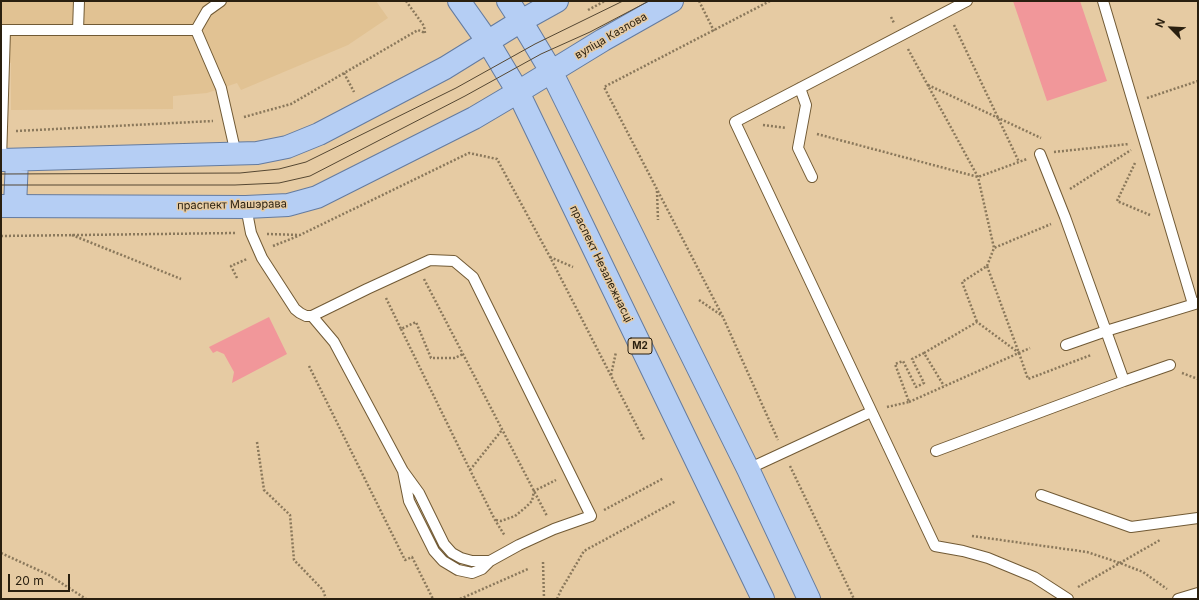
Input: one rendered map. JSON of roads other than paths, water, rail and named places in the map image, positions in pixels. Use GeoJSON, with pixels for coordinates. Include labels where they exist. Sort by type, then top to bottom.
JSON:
{"type":"FeatureCollection","features":[{"type":"Feature","properties":{"kind":"main road","name":"праспект Незалежнасці"},"geometry":{"type":"LineString","coordinates":[[459,1],[488,42],[518,92],[762,599]]}},
{"type":"Feature","properties":{"kind":"main road"},"geometry":{"type":"LineString","coordinates":[[508,1],[551,71],[748,469],[809,599]]}},
{"type":"Feature","properties":{"kind":"main road"},"geometry":{"type":"LineString","coordinates":[[8,206],[9,160],[257,154],[287,147],[319,134],[445,68],[521,21],[557,1]]}},
{"type":"Feature","properties":{"kind":"main road","name":"вуліца Казлова"},"geometry":{"type":"LineString","coordinates":[[551,71],[672,1]]}},
{"type":"Feature","properties":{"kind":"main road","name":"праспект Машэрава"},"geometry":{"type":"LineString","coordinates":[[8,206],[246,207],[288,205],[317,197],[474,118],[551,71]]}},
{"type":"Feature","properties":{"kind":"lane"},"geometry":{"type":"LineString","coordinates":[[78,30],[79,1]]}},
{"type":"Feature","properties":{"kind":"lane"},"geometry":{"type":"LineString","coordinates":[[196,30],[207,11],[221,1]]}},
{"type":"Feature","properties":{"kind":"lane"},"geometry":{"type":"LineString","coordinates":[[967,1],[735,122],[935,546],[963,551],[988,558],[1034,577],[1066,597]]}},
{"type":"Feature","properties":{"kind":"lane"},"geometry":{"type":"LineString","coordinates":[[1066,345],[1196,303],[1169,223],[1103,1]]}},
{"type":"Feature","properties":{"kind":"lane"},"geometry":{"type":"LineString","coordinates":[[9,160],[3,30],[196,30]]}},
{"type":"Feature","properties":{"kind":"lane"},"geometry":{"type":"LineString","coordinates":[[196,30],[221,88],[236,154]]}},
{"type":"Feature","properties":{"kind":"lane"},"geometry":{"type":"LineString","coordinates":[[800,88],[806,105],[798,148],[812,176]]}},
{"type":"Feature","properties":{"kind":"lane"},"geometry":{"type":"LineString","coordinates":[[1040,154],[1065,217],[1124,381]]}},
{"type":"Feature","properties":{"kind":"lane"},"geometry":{"type":"LineString","coordinates":[[246,207],[251,233],[260,253],[295,309],[306,316],[312,316],[366,288],[430,260],[454,261],[473,277],[591,516],[554,529],[490,561],[472,561],[461,558],[452,553],[444,544],[419,493],[402,472],[334,342],[312,316]]}},
{"type":"Feature","properties":{"kind":"lane"},"geometry":{"type":"LineString","coordinates":[[936,451],[1170,365]]}},
{"type":"Feature","properties":{"kind":"lane"},"geometry":{"type":"LineString","coordinates":[[748,469],[871,412]]}},
{"type":"Feature","properties":{"kind":"lane"},"geometry":{"type":"LineString","coordinates":[[1041,495],[1131,527],[1198,518]]}},
{"type":"Feature","properties":{"kind":"lane"},"geometry":{"type":"LineString","coordinates":[[1179,599],[1198,593]]}},
{"type":"Feature","properties":{"kind":"tram line"},"geometry":{"type":"LineString","coordinates":[[1,174],[240,173],[279,169],[306,162],[456,88],[535,44],[623,1]]}},
{"type":"Feature","properties":{"kind":"tram line"},"geometry":{"type":"LineString","coordinates":[[1,185],[235,185],[279,183],[310,176],[465,96],[541,54],[590,32],[649,1]]}}]}
